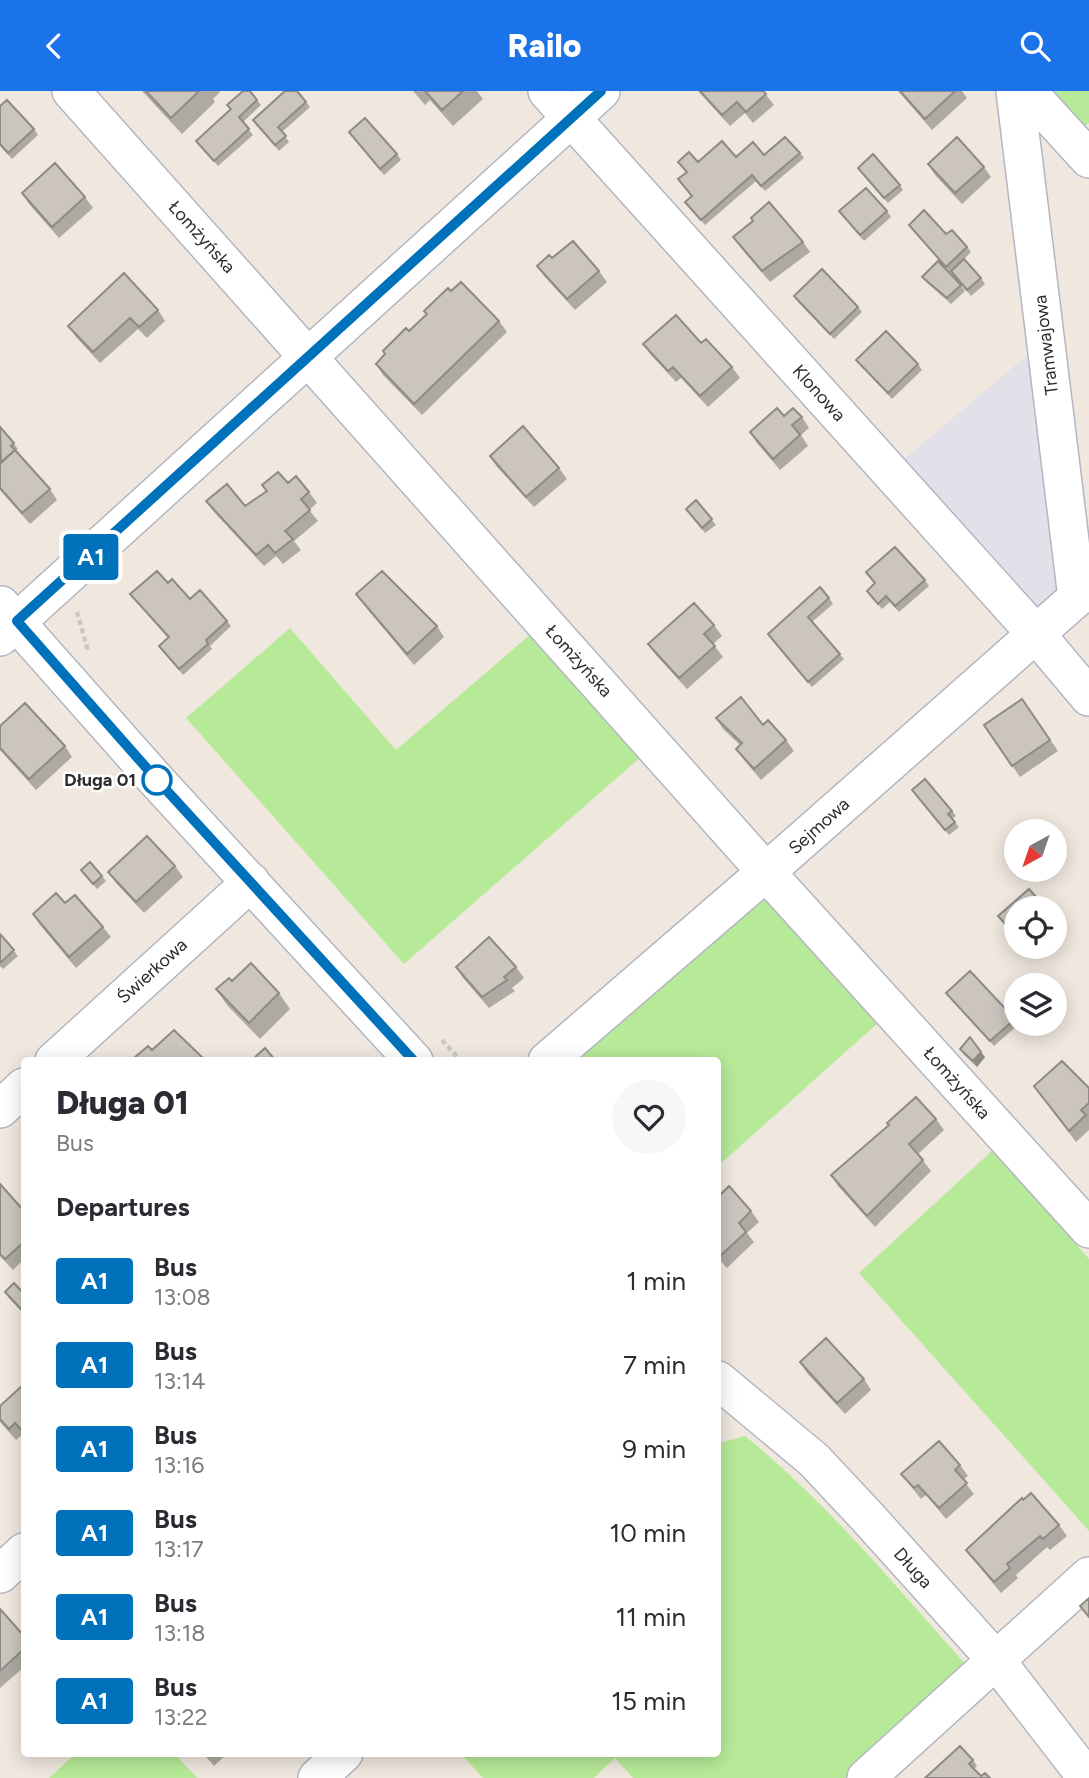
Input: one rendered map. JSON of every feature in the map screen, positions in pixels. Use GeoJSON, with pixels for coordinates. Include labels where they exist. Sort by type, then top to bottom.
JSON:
{"type":"FeatureCollection","features":[{"type":"Feature","properties":{"kind":"street","name":"Łomżyńska"},"geometry":{"type":"LineString","coordinates":[[71,91],[310,356],[766,872],[1089,1229]]}},
{"type":"Feature","properties":{"kind":"street","name":"Klonowa"},"geometry":{"type":"LineString","coordinates":[[547,91],[1036,634],[1089,697]]}},
{"type":"Feature","properties":{"kind":"street"},"geometry":{"type":"LineString","coordinates":[[410,1057],[251,882],[6,621],[310,356],[601,91]]}},
{"type":"Feature","properties":{"kind":"street","name":"Tramwajowa"},"geometry":{"type":"LineString","coordinates":[[1015,91],[1083,593]]}},
{"type":"Feature","properties":{"kind":"street"},"geometry":{"type":"LineString","coordinates":[[1027,91],[1089,159]]}},
{"type":"Feature","properties":{"kind":"street","name":"Sejmowa"},"geometry":{"type":"LineString","coordinates":[[552,1057],[1083,593]]}},
{"type":"Feature","properties":{"kind":"street","name":"Świerkowa"},"geometry":{"type":"LineString","coordinates":[[58,1057],[251,882]]}},
{"type":"Feature","properties":{"kind":"street"},"geometry":{"type":"LineString","coordinates":[[0,1109],[21,1090]]}},
{"type":"Feature","properties":{"kind":"street","name":"Długa"},"geometry":{"type":"LineString","coordinates":[[724,1397],[814,1460],[995,1659],[1087,1778]]}},
{"type":"Feature","properties":{"kind":"street"},"geometry":{"type":"LineString","coordinates":[[0,1574],[21,1555]]}},
{"type":"Feature","properties":{"kind":"street"},"geometry":{"type":"LineString","coordinates":[[866,1778],[1089,1576]]}},
{"type":"Feature","properties":{"kind":"street"},"geometry":{"type":"LineString","coordinates":[[317,1778],[340,1757]]}},
{"type":"Feature","properties":{"kind":"path"},"geometry":{"type":"LineString","coordinates":[[74,600],[86,649]]}},
{"type":"Feature","properties":{"kind":"shaded area"},"geometry":{"type":"Polygon","coordinates":[[[1025,357],[1032,366],[1066,594],[1039,614],[902,461],[1025,357]]]}},
{"type":"Feature","properties":{"kind":"green space"},"geometry":{"type":"Polygon","coordinates":[[[1048,91],[1089,91],[1089,123],[1082,129],[1048,91]]]}},
{"type":"Feature","properties":{"kind":"green space"},"geometry":{"type":"Polygon","coordinates":[[[290,628],[396,750],[532,633],[642,756],[404,964],[186,718],[290,628]]]}},
{"type":"Feature","properties":{"kind":"green space"},"geometry":{"type":"Polygon","coordinates":[[[765,893],[879,1022],[721,1163],[721,1057],[577,1057],[765,893]]]}},
{"type":"Feature","properties":{"kind":"green space"},"geometry":{"type":"Polygon","coordinates":[[[994,1149],[1089,1259],[1089,1531],[859,1273],[994,1149]]]}},
{"type":"Feature","properties":{"kind":"green space"},"geometry":{"type":"Polygon","coordinates":[[[745,1436],[776,1462],[833,1518],[968,1667],[846,1778],[633,1778],[615,1758],[594,1778],[483,1778],[464,1757],[721,1757],[721,1442],[745,1436]]]}},
{"type":"Feature","properties":{"kind":"green space"},"geometry":{"type":"Polygon","coordinates":[[[72,1757],[178,1757],[197,1778],[49,1778],[72,1757]]]}},
{"type":"Feature","properties":{"kind":"building"},"geometry":{"type":"Polygon","coordinates":[[[146,91],[199,91],[171,118],[146,91]]]}},
{"type":"Feature","properties":{"kind":"building"},"geometry":{"type":"Polygon","coordinates":[[[243,91],[250,91],[257,100],[239,117],[249,129],[214,161],[196,141],[231,109],[227,105],[243,91]]]}},
{"type":"Feature","properties":{"kind":"building"},"geometry":{"type":"Polygon","coordinates":[[[285,91],[297,91],[306,102],[278,127],[286,136],[275,145],[253,120],[285,91]]]}},
{"type":"Feature","properties":{"kind":"building"},"geometry":{"type":"Polygon","coordinates":[[[425,91],[463,91],[442,110],[425,91]]]}},
{"type":"Feature","properties":{"kind":"building"},"geometry":{"type":"Polygon","coordinates":[[[700,91],[763,91],[766,94],[746,112],[737,102],[722,115],[700,91]]]}},
{"type":"Feature","properties":{"kind":"building"},"geometry":{"type":"Polygon","coordinates":[[[900,91],[955,91],[925,119],[900,91]]]}},
{"type":"Feature","properties":{"kind":"building"},"geometry":{"type":"Polygon","coordinates":[[[7,100],[34,129],[8,153],[0,144],[0,106],[7,100]]]}},
{"type":"Feature","properties":{"kind":"building"},"geometry":{"type":"Polygon","coordinates":[[[365,118],[397,154],[380,169],[349,132],[365,118]]]}},
{"type":"Feature","properties":{"kind":"building"},"geometry":{"type":"Polygon","coordinates":[[[785,137],[800,153],[761,186],[752,175],[701,220],[685,202],[692,196],[678,179],[687,172],[678,162],[689,152],[698,162],[722,141],[736,157],[753,142],[764,155],[785,137]]]}},
{"type":"Feature","properties":{"kind":"building"},"geometry":{"type":"Polygon","coordinates":[[[957,137],[984,167],[955,193],[928,164],[957,137]]]}},
{"type":"Feature","properties":{"kind":"building"},"geometry":{"type":"Polygon","coordinates":[[[873,154],[900,185],[884,198],[858,168],[873,154]]]}},
{"type":"Feature","properties":{"kind":"building"},"geometry":{"type":"Polygon","coordinates":[[[55,163],[85,197],[52,227],[22,193],[55,163]]]}},
{"type":"Feature","properties":{"kind":"building"},"geometry":{"type":"Polygon","coordinates":[[[866,188],[887,211],[860,235],[839,211],[866,188]]]}},
{"type":"Feature","properties":{"kind":"building"},"geometry":{"type":"Polygon","coordinates":[[[769,202],[803,242],[762,271],[733,237],[753,221],[751,218],[769,202]]]}},
{"type":"Feature","properties":{"kind":"building"},"geometry":{"type":"Polygon","coordinates":[[[924,210],[946,234],[952,230],[967,247],[946,267],[909,225],[924,210]]]}},
{"type":"Feature","properties":{"kind":"building"},"geometry":{"type":"Polygon","coordinates":[[[573,241],[599,271],[567,299],[537,266],[549,255],[552,258],[573,241]]]}},
{"type":"Feature","properties":{"kind":"building"},"geometry":{"type":"Polygon","coordinates":[[[964,259],[981,278],[967,290],[951,271],[964,259]]]}},
{"type":"Feature","properties":{"kind":"building"},"geometry":{"type":"Polygon","coordinates":[[[938,261],[961,285],[947,298],[922,277],[938,261]]]}},
{"type":"Feature","properties":{"kind":"building"},"geometry":{"type":"Polygon","coordinates":[[[822,269],[858,307],[830,334],[794,296],[822,269]]]}},
{"type":"Feature","properties":{"kind":"building"},"geometry":{"type":"Polygon","coordinates":[[[124,273],[158,310],[139,327],[130,318],[93,352],[68,326],[124,273]]]}},
{"type":"Feature","properties":{"kind":"building"},"geometry":{"type":"Polygon","coordinates":[[[461,282],[499,321],[414,404],[376,364],[385,354],[383,351],[406,328],[409,331],[427,314],[424,311],[448,288],[451,291],[461,282]]]}},
{"type":"Feature","properties":{"kind":"building"},"geometry":{"type":"Polygon","coordinates":[[[676,315],[701,343],[706,339],[732,367],[700,396],[673,367],[668,371],[643,344],[676,315]]]}},
{"type":"Feature","properties":{"kind":"building"},"geometry":{"type":"Polygon","coordinates":[[[886,331],[918,364],[888,393],[856,360],[886,331]]]}},
{"type":"Feature","properties":{"kind":"building"},"geometry":{"type":"Polygon","coordinates":[[[777,408],[784,416],[793,408],[802,417],[792,425],[800,435],[773,459],[750,432],[777,408]]]}},
{"type":"Feature","properties":{"kind":"building"},"geometry":{"type":"Polygon","coordinates":[[[523,426],[559,468],[526,497],[490,456],[523,426]]]}},
{"type":"Feature","properties":{"kind":"building"},"geometry":{"type":"Polygon","coordinates":[[[0,427],[14,443],[11,446],[15,450],[1,463],[0,427]]]}},
{"type":"Feature","properties":{"kind":"building"},"geometry":{"type":"Polygon","coordinates":[[[15,450],[50,489],[22,513],[0,488],[0,463],[15,450]]]}},
{"type":"Feature","properties":{"kind":"building"},"geometry":{"type":"Polygon","coordinates":[[[278,472],[288,483],[296,476],[309,492],[301,499],[310,510],[285,531],[293,539],[275,553],[268,545],[256,555],[206,501],[227,484],[245,506],[267,491],[262,485],[278,472]]]}},
{"type":"Feature","properties":{"kind":"building"},"geometry":{"type":"Polygon","coordinates":[[[696,500],[712,519],[702,528],[686,509],[696,500]]]}},
{"type":"Feature","properties":{"kind":"building"},"geometry":{"type":"Polygon","coordinates":[[[895,547],[925,580],[895,606],[886,596],[878,604],[867,591],[875,583],[866,572],[895,547]]]}},
{"type":"Feature","properties":{"kind":"building"},"geometry":{"type":"Polygon","coordinates":[[[157,571],[168,583],[172,579],[190,599],[200,590],[227,621],[206,640],[208,644],[179,669],[159,646],[169,637],[130,594],[157,571]]]}},
{"type":"Feature","properties":{"kind":"building"},"geometry":{"type":"Polygon","coordinates":[[[382,571],[437,626],[407,654],[356,594],[382,571]]]}},
{"type":"Feature","properties":{"kind":"building"},"geometry":{"type":"Polygon","coordinates":[[[820,587],[829,598],[808,617],[840,654],[808,682],[768,634],[820,587]]]}},
{"type":"Feature","properties":{"kind":"building"},"geometry":{"type":"Polygon","coordinates":[[[694,603],[714,625],[704,634],[715,646],[679,678],[648,644],[694,603]]]}},
{"type":"Feature","properties":{"kind":"building"},"geometry":{"type":"Polygon","coordinates":[[[741,697],[763,725],[768,720],[786,740],[754,769],[736,749],[742,743],[716,718],[741,697]]]}},
{"type":"Feature","properties":{"kind":"building"},"geometry":{"type":"Polygon","coordinates":[[[1022,699],[1050,740],[1012,766],[984,725],[1022,699]]]}},
{"type":"Feature","properties":{"kind":"building"},"geometry":{"type":"Polygon","coordinates":[[[25,703],[65,746],[29,779],[0,748],[0,726],[25,703]]]}},
{"type":"Feature","properties":{"kind":"building"},"geometry":{"type":"Polygon","coordinates":[[[925,779],[952,811],[948,814],[955,822],[945,830],[912,790],[925,779]]]}},
{"type":"Feature","properties":{"kind":"building"},"geometry":{"type":"Polygon","coordinates":[[[147,836],[175,866],[136,902],[108,872],[147,836]]]}},
{"type":"Feature","properties":{"kind":"building"},"geometry":{"type":"Polygon","coordinates":[[[90,862],[102,876],[93,884],[81,870],[90,862]]]}},
{"type":"Feature","properties":{"kind":"building"},"geometry":{"type":"Polygon","coordinates":[[[1029,889],[1035,896],[1021,896],[1029,889]]]}},
{"type":"Feature","properties":{"kind":"building"},"geometry":{"type":"Polygon","coordinates":[[[56,893],[65,903],[75,895],[103,927],[69,957],[33,914],[56,893]]]}},
{"type":"Feature","properties":{"kind":"building"},"geometry":{"type":"Polygon","coordinates":[[[1004,911],[1004,923],[998,916],[1004,911]]]}},
{"type":"Feature","properties":{"kind":"building"},"geometry":{"type":"Polygon","coordinates":[[[0,934],[14,950],[0,963],[0,934]]]}},
{"type":"Feature","properties":{"kind":"building"},"geometry":{"type":"Polygon","coordinates":[[[489,937],[516,967],[504,977],[507,980],[482,997],[456,967],[489,937]]]}},
{"type":"Feature","properties":{"kind":"building"},"geometry":{"type":"Polygon","coordinates":[[[251,963],[279,993],[249,1023],[216,989],[229,978],[232,981],[251,963]]]}},
{"type":"Feature","properties":{"kind":"building"},"geometry":{"type":"Polygon","coordinates":[[[970,971],[1004,1007],[1004,1029],[990,1041],[946,993],[970,971]]]}},
{"type":"Feature","properties":{"kind":"building"},"geometry":{"type":"Polygon","coordinates":[[[174,1030],[202,1057],[135,1057],[148,1046],[152,1050],[174,1030]]]}},
{"type":"Feature","properties":{"kind":"building"},"geometry":{"type":"Polygon","coordinates":[[[970,1037],[981,1052],[973,1061],[960,1049],[970,1037]]]}},
{"type":"Feature","properties":{"kind":"building"},"geometry":{"type":"Polygon","coordinates":[[[265,1048],[273,1057],[255,1057],[265,1048]]]}},
{"type":"Feature","properties":{"kind":"building"},"geometry":{"type":"Polygon","coordinates":[[[1062,1061],[1089,1088],[1089,1103],[1081,1110],[1086,1115],[1069,1131],[1034,1086],[1062,1061]]]}},
{"type":"Feature","properties":{"kind":"building"},"geometry":{"type":"Polygon","coordinates":[[[916,1097],[936,1119],[909,1144],[923,1160],[867,1216],[831,1175],[889,1125],[887,1123],[916,1097]]]}},
{"type":"Feature","properties":{"kind":"building"},"geometry":{"type":"Polygon","coordinates":[[[0,1184],[21,1208],[21,1245],[5,1259],[0,1254],[0,1184]]]}},
{"type":"Feature","properties":{"kind":"building"},"geometry":{"type":"Polygon","coordinates":[[[729,1186],[751,1211],[739,1223],[746,1232],[721,1255],[721,1194],[729,1186]]]}},
{"type":"Feature","properties":{"kind":"building"},"geometry":{"type":"Polygon","coordinates":[[[14,1283],[21,1291],[21,1309],[5,1292],[14,1283]]]}},
{"type":"Feature","properties":{"kind":"building"},"geometry":{"type":"Polygon","coordinates":[[[826,1338],[864,1379],[837,1403],[800,1362],[826,1338]]]}},
{"type":"Feature","properties":{"kind":"building"},"geometry":{"type":"Polygon","coordinates":[[[21,1387],[21,1430],[15,1423],[9,1429],[0,1419],[0,1406],[21,1387]]]}},
{"type":"Feature","properties":{"kind":"building"},"geometry":{"type":"Polygon","coordinates":[[[939,1441],[960,1465],[955,1470],[967,1483],[939,1508],[918,1485],[914,1488],[901,1474],[939,1441]]]}},
{"type":"Feature","properties":{"kind":"building"},"geometry":{"type":"Polygon","coordinates":[[[1031,1493],[1059,1525],[1043,1539],[1040,1536],[1007,1564],[1010,1568],[994,1582],[966,1550],[1022,1498],[1023,1500],[1031,1493]]]}},
{"type":"Feature","properties":{"kind":"building"},"geometry":{"type":"Polygon","coordinates":[[[1089,1598],[1089,1617],[1080,1606],[1089,1598]]]}},
{"type":"Feature","properties":{"kind":"building"},"geometry":{"type":"Polygon","coordinates":[[[0,1609],[21,1633],[21,1652],[0,1671],[0,1609]]]}},
{"type":"Feature","properties":{"kind":"building"},"geometry":{"type":"Polygon","coordinates":[[[960,1746],[973,1760],[969,1764],[981,1776],[985,1773],[990,1778],[925,1778],[960,1746]]]}},
{"type":"Feature","properties":{"kind":"bus line","name":"A1"},"geometry":{"type":"LineString","coordinates":[[410,1057],[158,781],[17,621],[80,568],[601,91]]}},
{"type":"Feature","properties":{"kind":"place","name":"Długa 01"},"geometry":{"type":"Point","coordinates":[157,780]}}]}
